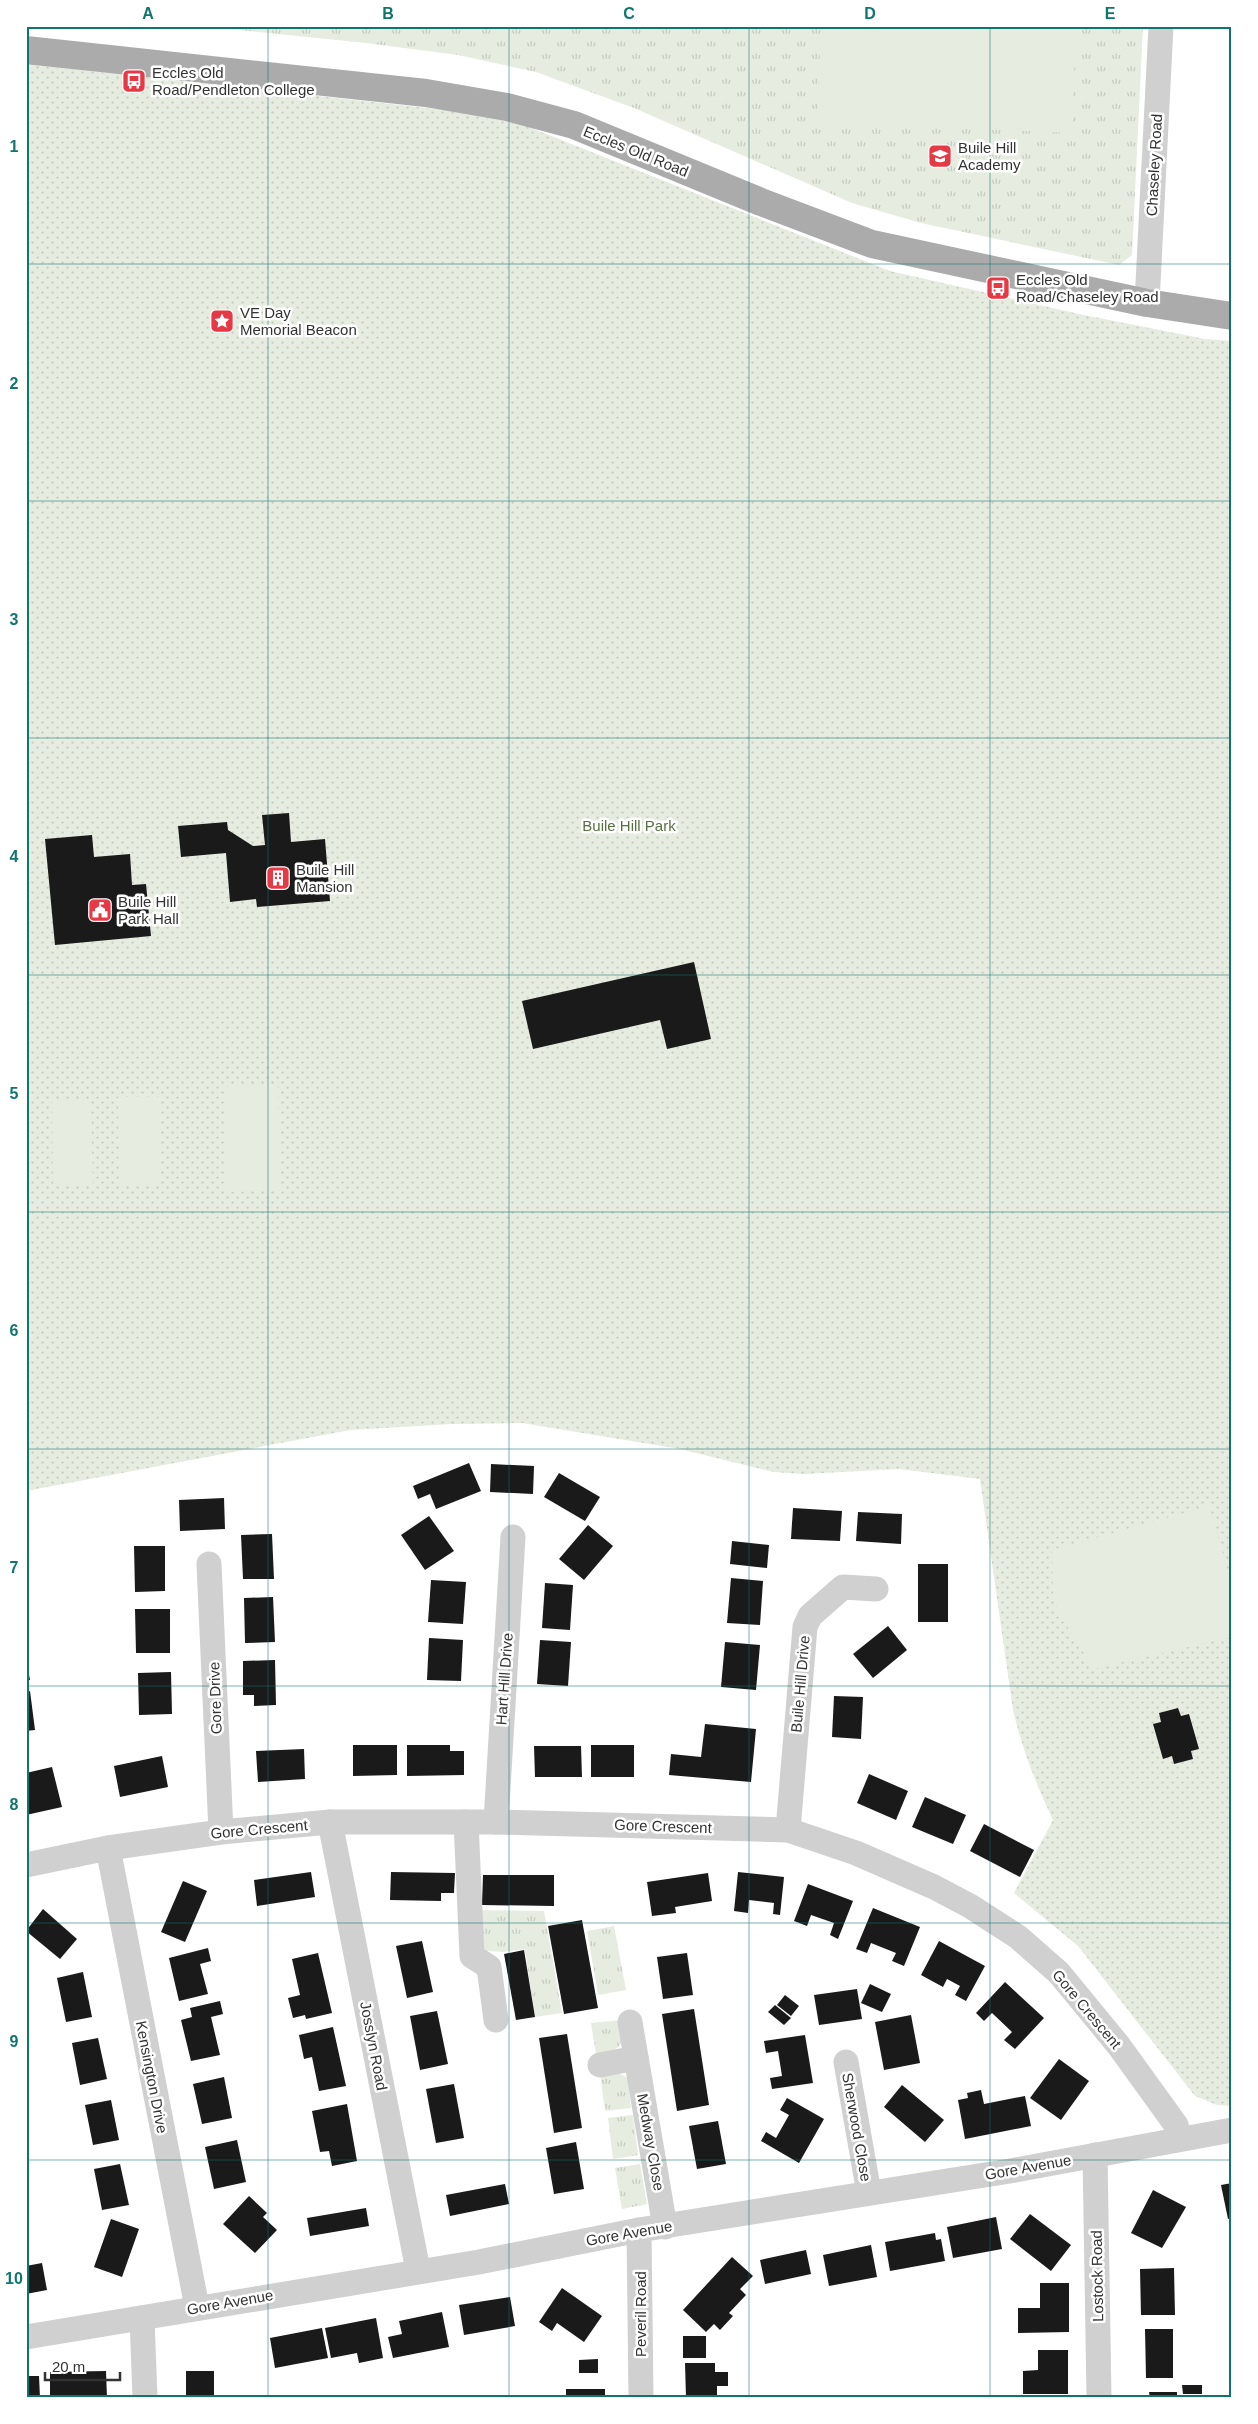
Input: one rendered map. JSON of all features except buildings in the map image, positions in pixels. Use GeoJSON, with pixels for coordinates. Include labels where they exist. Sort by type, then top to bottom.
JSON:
{"type":"FeatureCollection","features":[{"type":"Feature","properties":{"kind":"main road","name":"Eccles Old Road"},"geometry":{"type":"LineString","coordinates":[[26,50],[426,93],[507,107],[574,125],[761,202],[872,244],[1147,303],[1232,316]]}},
{"type":"Feature","properties":{"kind":"street","name":"Chaseley Road"},"geometry":{"type":"LineString","coordinates":[[1147,303],[1161,26]]}},
{"type":"Feature","properties":{"kind":"street","name":"Hart Hill Drive"},"geometry":{"type":"LineString","coordinates":[[496,1822],[513,1537]]}},
{"type":"Feature","properties":{"kind":"street","name":"Gore Drive"},"geometry":{"type":"LineString","coordinates":[[209,1564],[220,1832]]}},
{"type":"Feature","properties":{"kind":"street","name":"Buile Hill Drive"},"geometry":{"type":"LineString","coordinates":[[788,1830],[805,1627],[810,1616],[844,1587],[876,1589]]}},
{"type":"Feature","properties":{"kind":"street","name":"Gore Crescent"},"geometry":{"type":"LineString","coordinates":[[26,1865],[108,1848],[220,1832],[330,1822],[496,1822],[788,1830],[856,1853],[934,1887],[970,1906],[1018,1937],[1059,1973],[1119,2046],[1176,2125],[1180,2139]]}},
{"type":"Feature","properties":{"kind":"street","name":"Josslyn Road"},"geometry":{"type":"LineString","coordinates":[[330,1822],[418,2270]]}},
{"type":"Feature","properties":{"kind":"street"},"geometry":{"type":"LineString","coordinates":[[466,1822],[472,1956],[489,1967],[496,2020]]}},
{"type":"Feature","properties":{"kind":"street","name":"Kensington Drive"},"geometry":{"type":"LineString","coordinates":[[108,1848],[197,2307]]}},
{"type":"Feature","properties":{"kind":"street","name":"Medway Close"},"geometry":{"type":"LineString","coordinates":[[630,2022],[665,2227]]}},
{"type":"Feature","properties":{"kind":"street"},"geometry":{"type":"LineString","coordinates":[[600,2065],[636,2058]]}},
{"type":"Feature","properties":{"kind":"street","name":"Sherwood Close"},"geometry":{"type":"LineString","coordinates":[[846,2062],[869,2193]]}},
{"type":"Feature","properties":{"kind":"street","name":"Gore Avenue"},"geometry":{"type":"LineString","coordinates":[[26,2337],[418,2270],[479,2262],[639,2230],[1010,2172],[1232,2130]]}},
{"type":"Feature","properties":{"kind":"street","name":"Lostock Road"},"geometry":{"type":"LineString","coordinates":[[1096,2155],[1100,2398]]}},
{"type":"Feature","properties":{"kind":"street","name":"Peveril Road"},"geometry":{"type":"LineString","coordinates":[[639,2230],[640,2398]]}},
{"type":"Feature","properties":{"kind":"street"},"geometry":{"type":"LineString","coordinates":[[142,2318],[145,2398]]}},
{"type":"Feature","properties":{"kind":"green space","name":"Buile Hill Academy"},"geometry":{"type":"Polygon","coordinates":[[[201,26],[1143,26],[1132,255],[1119,265],[921,223],[852,203],[634,108],[536,72],[458,55],[366,43],[201,26]]]}},
{"type":"Feature","properties":{"kind":"green space"},"geometry":{"type":"Polygon","coordinates":[[[821,26],[1076,26],[1072,133],[817,122],[821,26]]]}},
{"type":"Feature","properties":{"kind":"green space","name":"Buile Hill Park"},"geometry":{"type":"Polygon","coordinates":[[[26,64],[501,116],[890,271],[1079,314],[1205,339],[1232,341],[1232,2106],[1217,2105],[1195,2096],[1078,1946],[1014,1893],[1053,1820],[1030,1766],[1013,1710],[980,1479],[899,1469],[804,1474],[773,1472],[680,1449],[522,1423],[452,1424],[350,1430],[26,1491],[26,64]]]}},
{"type":"Feature","properties":{"kind":"green space"},"geometry":{"type":"Polygon","coordinates":[[[278,1085],[280,1190],[226,1192],[224,1087],[278,1085]]]}},
{"type":"Feature","properties":{"kind":"green space"},"geometry":{"type":"Polygon","coordinates":[[[118,1097],[159,1097],[160,1185],[119,1185],[118,1097]]]}},
{"type":"Feature","properties":{"kind":"green space"},"geometry":{"type":"Polygon","coordinates":[[[52,1099],[91,1099],[93,1186],[53,1186],[52,1099]]]}},
{"type":"Feature","properties":{"kind":"green space"},"geometry":{"type":"Polygon","coordinates":[[[1209,1506],[1232,1585],[1232,1637],[1093,1669],[1057,1609],[1053,1595],[1052,1550],[1209,1506]]]}},
{"type":"Feature","properties":{"kind":"green space"},"geometry":{"type":"Polygon","coordinates":[[[469,1910],[544,1911],[562,2013],[535,2017],[525,1949],[503,1952],[474,1950],[469,1910]]]}},
{"type":"Feature","properties":{"kind":"green space"},"geometry":{"type":"Polygon","coordinates":[[[614,1926],[626,1990],[598,1995],[587,1931],[614,1926]]]}},
{"type":"Feature","properties":{"kind":"green space"},"geometry":{"type":"Polygon","coordinates":[[[621,2020],[622,2036],[620,2045],[612,2050],[596,2054],[591,2023],[621,2020]]]}},
{"type":"Feature","properties":{"kind":"green space"},"geometry":{"type":"Polygon","coordinates":[[[600,2073],[618,2073],[628,2078],[631,2108],[605,2111],[600,2073]]]}},
{"type":"Feature","properties":{"kind":"green space"},"geometry":{"type":"Polygon","coordinates":[[[633,2115],[638,2155],[613,2159],[608,2118],[633,2115]]]}},
{"type":"Feature","properties":{"kind":"green space"},"geometry":{"type":"Polygon","coordinates":[[[640,2164],[647,2204],[622,2209],[615,2168],[640,2164]]]}},
{"type":"Feature","properties":{"kind":"place","name":"Eccles Old Road/Pendleton College"},"geometry":{"type":"Point","coordinates":[134,81]}},
{"type":"Feature","properties":{"kind":"place","name":"Buile Hill Academy"},"geometry":{"type":"Point","coordinates":[940,156]}},
{"type":"Feature","properties":{"kind":"place","name":"Eccles Old Road/Chaseley Road"},"geometry":{"type":"Point","coordinates":[998,288]}},
{"type":"Feature","properties":{"kind":"place","name":"VE Day Memorial Beacon"},"geometry":{"type":"Point","coordinates":[222,321]}},
{"type":"Feature","properties":{"kind":"place","name":"Buile Hill Mansion"},"geometry":{"type":"Point","coordinates":[278,878]}},
{"type":"Feature","properties":{"kind":"place","name":"Buile Hill Park Hall"},"geometry":{"type":"Point","coordinates":[100,910]}}]}
